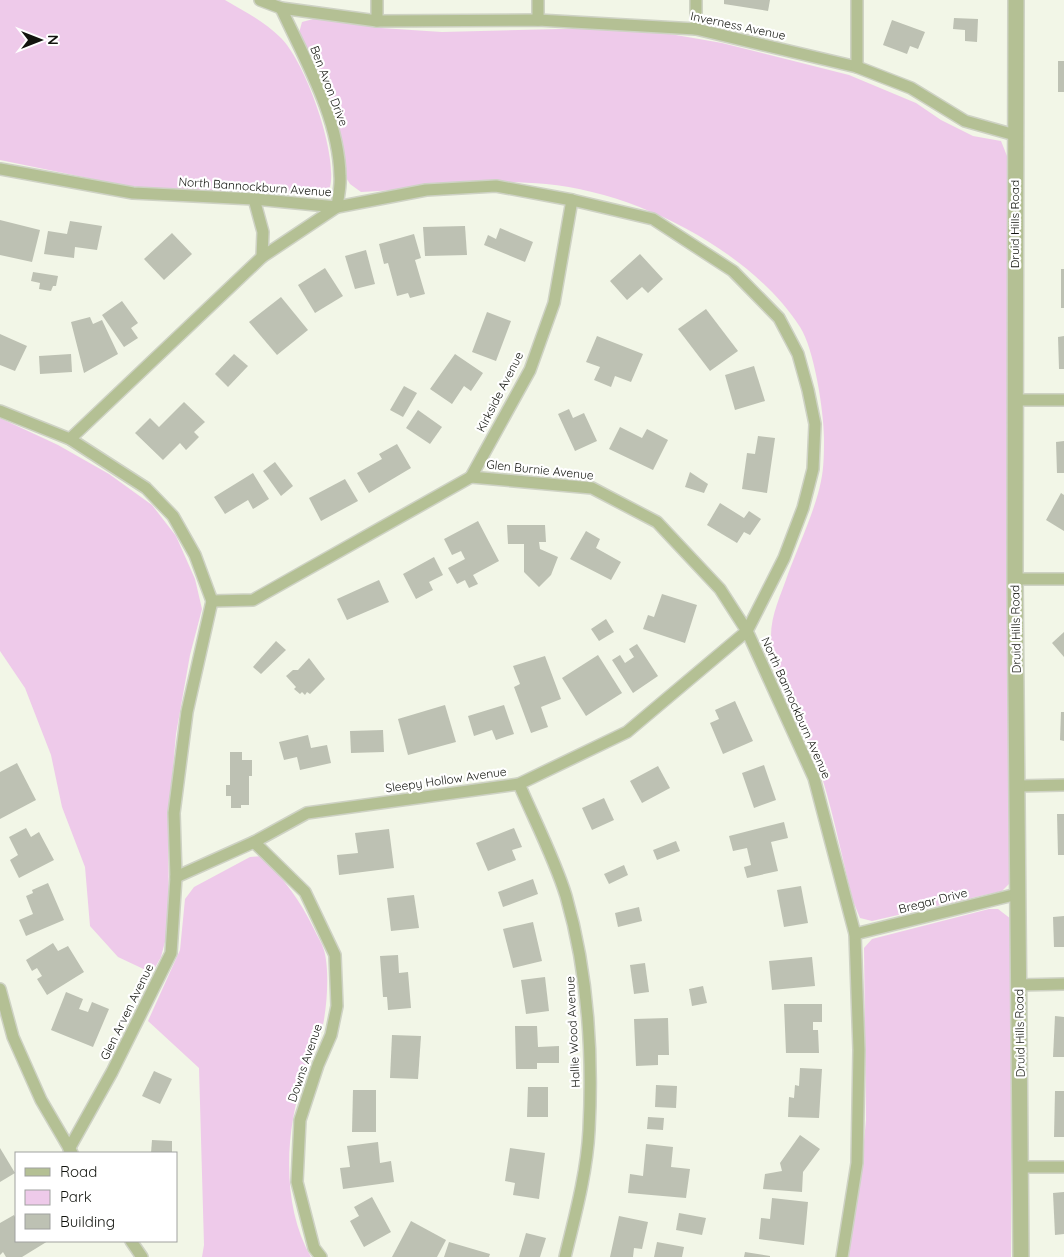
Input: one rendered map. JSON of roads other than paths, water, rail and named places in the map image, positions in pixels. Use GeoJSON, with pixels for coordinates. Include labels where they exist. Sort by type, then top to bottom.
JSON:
{"type":"FeatureCollection","features":[{"type":"Feature","properties":{"kind":"street","name":"Inverness Avenue"},"geometry":{"type":"LineString","coordinates":[[260,0],[281,8],[377,20],[538,20],[696,29],[857,67],[911,88],[966,121],[1015,134]]}},
{"type":"Feature","properties":{"kind":"street"},"geometry":{"type":"LineString","coordinates":[[377,0],[377,20]]}},
{"type":"Feature","properties":{"kind":"street"},"geometry":{"type":"LineString","coordinates":[[538,0],[538,20]]}},
{"type":"Feature","properties":{"kind":"street"},"geometry":{"type":"LineString","coordinates":[[696,0],[696,29]]}},
{"type":"Feature","properties":{"kind":"street"},"geometry":{"type":"LineString","coordinates":[[857,0],[857,67]]}},
{"type":"Feature","properties":{"kind":"street","name":"Druid Hills Road"},"geometry":{"type":"LineString","coordinates":[[1016,0],[1015,579],[1019,786],[1017,894],[1021,1257]]}},
{"type":"Feature","properties":{"kind":"street","name":"Ben Avon Drive"},"geometry":{"type":"LineString","coordinates":[[281,8],[322,99],[336,143],[340,177],[337,207]]}},
{"type":"Feature","properties":{"kind":"street","name":"North Bannockburn Avenue"},"geometry":{"type":"LineString","coordinates":[[0,168],[133,193],[254,199],[337,207],[426,190],[496,186],[572,200],[653,219],[734,271],[779,318],[798,354],[815,424],[813,469],[803,508],[784,558],[747,631],[814,778],[855,934],[858,1050],[857,1163],[842,1257]]}},
{"type":"Feature","properties":{"kind":"street"},"geometry":{"type":"LineString","coordinates":[[254,199],[263,232],[262,257]]}},
{"type":"Feature","properties":{"kind":"street","name":"Kirkside Avenue"},"geometry":{"type":"LineString","coordinates":[[472,477],[530,370],[554,303],[572,200]]}},
{"type":"Feature","properties":{"kind":"street"},"geometry":{"type":"LineString","coordinates":[[70,439],[262,257],[337,207]]}},
{"type":"Feature","properties":{"kind":"street"},"geometry":{"type":"LineString","coordinates":[[1015,400],[1064,400]]}},
{"type":"Feature","properties":{"kind":"street"},"geometry":{"type":"LineString","coordinates":[[0,411],[70,439],[146,488],[173,516],[196,556],[212,601]]}},
{"type":"Feature","properties":{"kind":"street","name":"Glen Burnie Avenue"},"geometry":{"type":"LineString","coordinates":[[212,601],[253,600],[472,477],[592,488],[657,522],[720,589],[747,631]]}},
{"type":"Feature","properties":{"kind":"street"},"geometry":{"type":"LineString","coordinates":[[1015,579],[1064,579]]}},
{"type":"Feature","properties":{"kind":"street","name":"Glen Arven Avenue"},"geometry":{"type":"LineString","coordinates":[[71,1151],[171,953],[176,878],[174,813],[187,712],[212,601]]}},
{"type":"Feature","properties":{"kind":"street","name":"Sleepy Hollow Avenue"},"geometry":{"type":"LineString","coordinates":[[176,878],[254,842],[307,812],[519,784],[627,732],[747,631]]}},
{"type":"Feature","properties":{"kind":"street","name":"Hallie Wood Avenue"},"geometry":{"type":"LineString","coordinates":[[519,784],[566,895],[585,977],[589,1045],[589,1131],[578,1202],[565,1257]]}},
{"type":"Feature","properties":{"kind":"street"},"geometry":{"type":"LineString","coordinates":[[1019,786],[1064,785]]}},
{"type":"Feature","properties":{"kind":"street","name":"Downs Avenue"},"geometry":{"type":"LineString","coordinates":[[254,842],[305,892],[335,955],[338,1006],[331,1035],[318,1065],[300,1120],[296,1182],[314,1248],[321,1257]]}},
{"type":"Feature","properties":{"kind":"street","name":"Bregar Drive"},"geometry":{"type":"LineString","coordinates":[[855,934],[1017,894]]}},
{"type":"Feature","properties":{"kind":"street"},"geometry":{"type":"LineString","coordinates":[[1019,984],[1064,984]]}},
{"type":"Feature","properties":{"kind":"street"},"geometry":{"type":"LineString","coordinates":[[0,989],[13,1037],[41,1100],[71,1151]]}},
{"type":"Feature","properties":{"kind":"street"},"geometry":{"type":"LineString","coordinates":[[1021,1167],[1064,1167]]}},
{"type":"Feature","properties":{"kind":"street"},"geometry":{"type":"LineString","coordinates":[[133,1242],[142,1257]]}}]}
